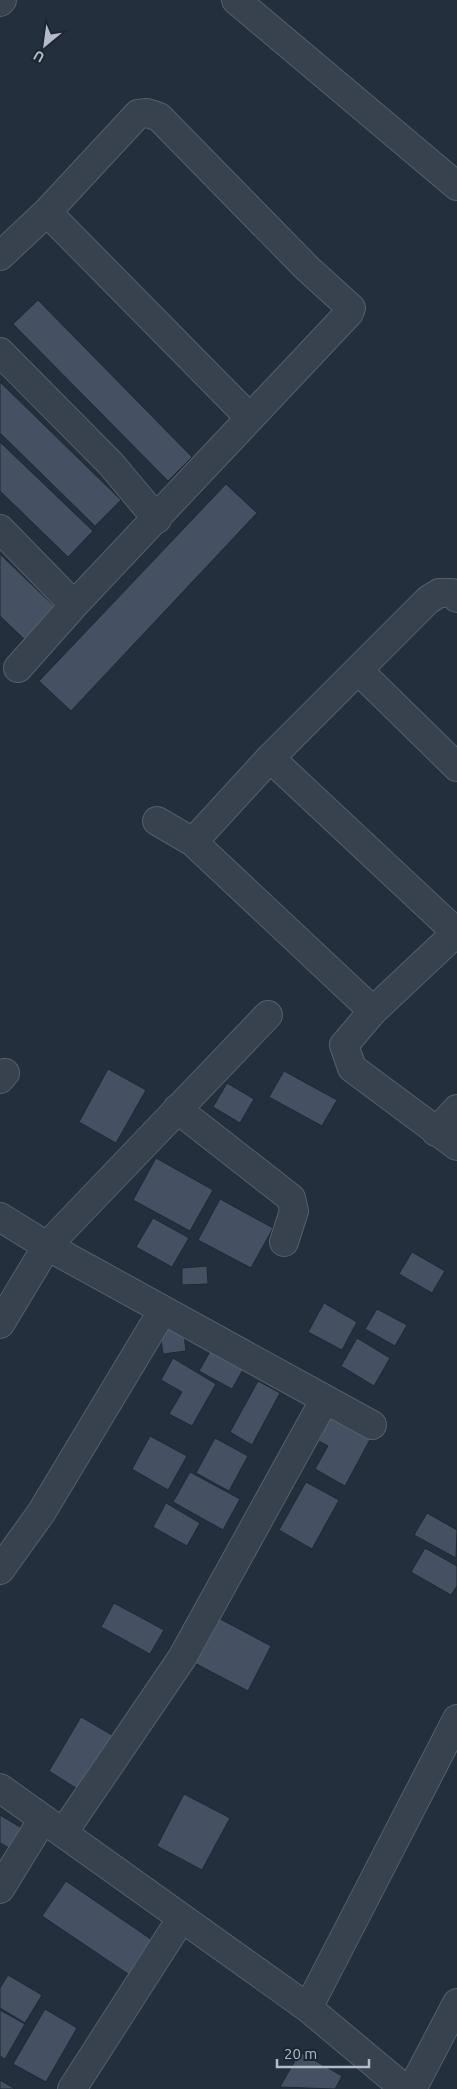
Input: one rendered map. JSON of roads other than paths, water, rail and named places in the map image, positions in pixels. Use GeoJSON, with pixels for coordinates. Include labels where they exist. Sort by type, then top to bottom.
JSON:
{"type":"FeatureCollection","features":[{"type":"Feature","properties":{"kind":"street"},"geometry":{"type":"LineString","coordinates":[[236,0],[457,186]]}},
{"type":"Feature","properties":{"kind":"street"},"geometry":{"type":"LineString","coordinates":[[0,256],[47,212],[138,114],[154,114],[160,117],[306,268],[349,306],[349,313],[74,605],[18,668]]}},
{"type":"Feature","properties":{"kind":"street"},"geometry":{"type":"LineString","coordinates":[[47,212],[250,418]]}},
{"type":"Feature","properties":{"kind":"street"},"geometry":{"type":"LineString","coordinates":[[0,352],[111,464],[156,519]]}},
{"type":"Feature","properties":{"kind":"street"},"geometry":{"type":"LineString","coordinates":[[0,529],[74,605]]}},
{"type":"Feature","properties":{"kind":"street"},"geometry":{"type":"LineString","coordinates":[[193,842],[270,758],[428,600],[439,593],[452,593],[457,598]]}},
{"type":"Feature","properties":{"kind":"street"},"geometry":{"type":"LineString","coordinates":[[358,670],[457,767]]}},
{"type":"Feature","properties":{"kind":"street"},"geometry":{"type":"LineString","coordinates":[[270,758],[457,933],[373,1011],[344,1045],[352,1068],[447,1139],[457,1109]]}},
{"type":"Feature","properties":{"kind":"street"},"geometry":{"type":"LineString","coordinates":[[157,821],[193,842],[373,1011]]}},
{"type":"Feature","properties":{"kind":"street"},"geometry":{"type":"LineString","coordinates":[[0,1324],[48,1246],[268,1015]]}},
{"type":"Feature","properties":{"kind":"street"},"geometry":{"type":"LineString","coordinates":[[178,1109],[291,1198],[294,1211],[284,1242]]}},
{"type":"Feature","properties":{"kind":"street"},"geometry":{"type":"LineString","coordinates":[[0,1217],[48,1246],[372,1425]]}},
{"type":"Feature","properties":{"kind":"street"},"geometry":{"type":"LineString","coordinates":[[0,1570],[41,1513],[163,1310]]}},
{"type":"Feature","properties":{"kind":"street"},"geometry":{"type":"LineString","coordinates":[[0,1889],[53,1826],[182,1658],[325,1400]]}},
{"type":"Feature","properties":{"kind":"street"},"geometry":{"type":"LineString","coordinates":[[308,2008],[457,1719]]}},
{"type":"Feature","properties":{"kind":"street"},"geometry":{"type":"LineString","coordinates":[[0,1788],[308,2008],[405,2089]]}},
{"type":"Feature","properties":{"kind":"street"},"geometry":{"type":"LineString","coordinates":[[72,2089],[181,1919]]}},
{"type":"Feature","properties":{"kind":"street"},"geometry":{"type":"LineString","coordinates":[[412,2089],[457,2003]]}}]}
